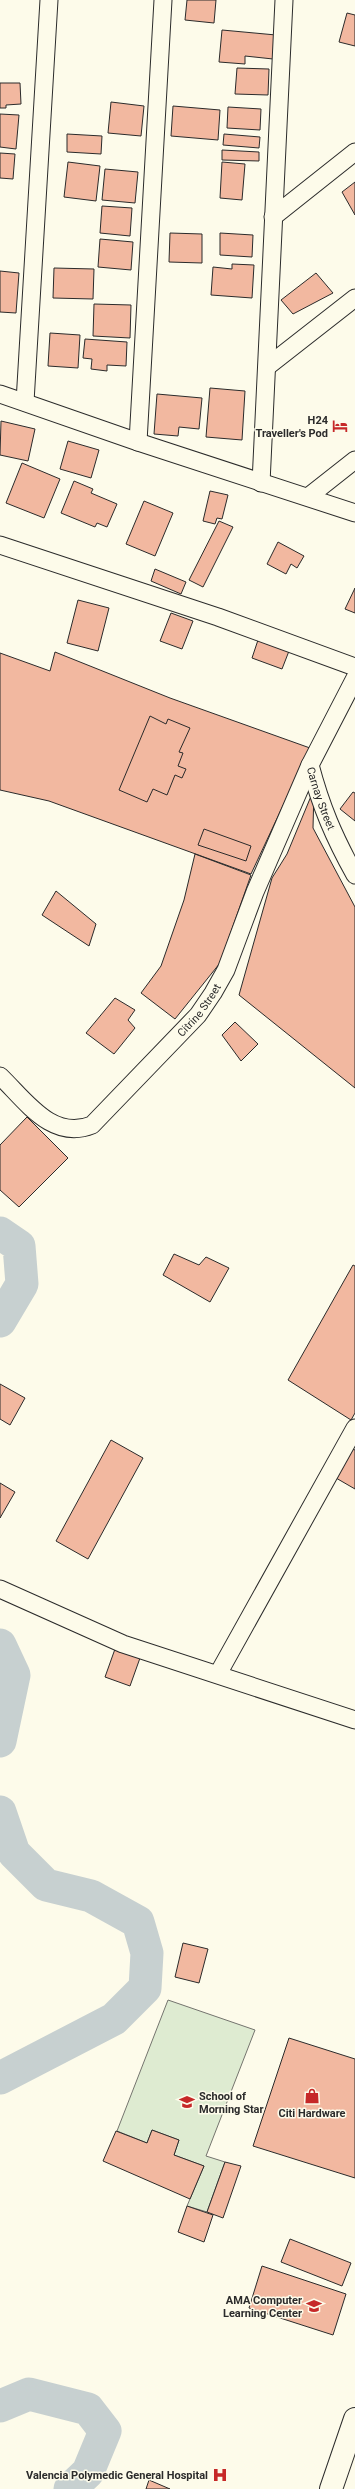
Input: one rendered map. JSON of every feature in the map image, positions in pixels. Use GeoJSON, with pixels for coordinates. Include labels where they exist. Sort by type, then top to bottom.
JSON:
{"type":"FeatureCollection","features":[{"type":"Feature","properties":{"kind":"highway"},"geometry":{"type":"LineString","coordinates":[[331,2489],[355,2419]]}},
{"type":"Feature","properties":{"kind":"street"},"geometry":{"type":"LineString","coordinates":[[25,402],[49,0]]}},
{"type":"Feature","properties":{"kind":"street"},"geometry":{"type":"LineString","coordinates":[[138,442],[163,0]]}},
{"type":"Feature","properties":{"kind":"street"},"geometry":{"type":"LineString","coordinates":[[261,484],[268,366],[273,217],[284,0]]}},
{"type":"Feature","properties":{"kind":"street"},"geometry":{"type":"LineString","coordinates":[[273,217],[355,152]]}},
{"type":"Feature","properties":{"kind":"street"},"geometry":{"type":"LineString","coordinates":[[268,366],[355,298]]}},
{"type":"Feature","properties":{"kind":"street"},"geometry":{"type":"LineString","coordinates":[[0,394],[261,484],[308,497],[355,514]]}},
{"type":"Feature","properties":{"kind":"street"},"geometry":{"type":"LineString","coordinates":[[308,497],[355,460]]}},
{"type":"Feature","properties":{"kind":"street"},"geometry":{"type":"LineString","coordinates":[[0,545],[218,617],[355,667]]}},
{"type":"Feature","properties":{"kind":"street","name":"Carnay Street"},"geometry":{"type":"LineString","coordinates":[[355,678],[310,765],[320,803],[337,842],[355,875]]}},
{"type":"Feature","properties":{"kind":"street","name":"Citrine Street"},"geometry":{"type":"LineString","coordinates":[[0,1076],[51,1125],[67,1129],[80,1130],[92,1125],[198,1015],[213,993],[226,970],[255,892],[310,765]]}},
{"type":"Feature","properties":{"kind":"street"},"geometry":{"type":"LineString","coordinates":[[218,1674],[355,1428]]}},
{"type":"Feature","properties":{"kind":"street"},"geometry":{"type":"LineString","coordinates":[[0,1589],[123,1644],[355,1720]]}},
{"type":"Feature","properties":{"kind":"green space"},"geometry":{"type":"Polygon","coordinates":[[[168,2000],[255,2030],[206,2156],[225,2162],[207,2212],[187,2206],[204,2166],[174,2155],[179,2140],[152,2130],[147,2143],[117,2131],[168,2000]]]}},
{"type":"Feature","properties":{"kind":"building"},"geometry":{"type":"Polygon","coordinates":[[[187,0],[216,0],[214,23],[185,20],[187,0]]]}},
{"type":"Feature","properties":{"kind":"building"},"geometry":{"type":"Polygon","coordinates":[[[347,13],[355,15],[355,46],[339,42],[347,13]]]}},
{"type":"Feature","properties":{"kind":"building"},"geometry":{"type":"Polygon","coordinates":[[[222,30],[276,35],[273,59],[245,56],[245,64],[219,62],[222,30]]]}},
{"type":"Feature","properties":{"kind":"building"},"geometry":{"type":"Polygon","coordinates":[[[237,68],[269,69],[268,95],[235,94],[237,68]]]}},
{"type":"Feature","properties":{"kind":"building"},"geometry":{"type":"Polygon","coordinates":[[[0,83],[20,83],[21,104],[6,105],[6,108],[0,108],[0,83]]]}},
{"type":"Feature","properties":{"kind":"building"},"geometry":{"type":"Polygon","coordinates":[[[111,102],[144,106],[141,136],[108,133],[111,102]]]}},
{"type":"Feature","properties":{"kind":"building"},"geometry":{"type":"Polygon","coordinates":[[[173,106],[220,110],[218,140],[171,136],[173,106]]]}},
{"type":"Feature","properties":{"kind":"building"},"geometry":{"type":"Polygon","coordinates":[[[228,107],[261,109],[260,130],[227,128],[228,107]]]}},
{"type":"Feature","properties":{"kind":"building"},"geometry":{"type":"Polygon","coordinates":[[[0,114],[19,115],[16,149],[0,147],[0,114]]]}},
{"type":"Feature","properties":{"kind":"building"},"geometry":{"type":"Polygon","coordinates":[[[67,134],[102,136],[101,154],[67,152],[67,134]]]}},
{"type":"Feature","properties":{"kind":"building"},"geometry":{"type":"Polygon","coordinates":[[[224,134],[260,137],[259,148],[223,145],[224,134]]]}},
{"type":"Feature","properties":{"kind":"building"},"geometry":{"type":"Polygon","coordinates":[[[222,150],[259,152],[259,161],[222,160],[222,150]]]}},
{"type":"Feature","properties":{"kind":"building"},"geometry":{"type":"Polygon","coordinates":[[[0,153],[15,154],[13,179],[0,178],[0,153]]]}},
{"type":"Feature","properties":{"kind":"building"},"geometry":{"type":"Polygon","coordinates":[[[68,162],[100,166],[96,201],[64,197],[68,162]]]}},
{"type":"Feature","properties":{"kind":"building"},"geometry":{"type":"Polygon","coordinates":[[[222,162],[245,164],[242,200],[220,198],[222,162]]]}},
{"type":"Feature","properties":{"kind":"building"},"geometry":{"type":"Polygon","coordinates":[[[105,169],[138,172],[135,203],[102,200],[105,169]]]}},
{"type":"Feature","properties":{"kind":"building"},"geometry":{"type":"Polygon","coordinates":[[[355,182],[355,215],[342,192],[355,182]]]}},
{"type":"Feature","properties":{"kind":"building"},"geometry":{"type":"Polygon","coordinates":[[[102,206],[132,208],[130,236],[100,233],[102,206]]]}},
{"type":"Feature","properties":{"kind":"building"},"geometry":{"type":"Polygon","coordinates":[[[170,233],[202,234],[202,263],[169,262],[170,233]]]}},
{"type":"Feature","properties":{"kind":"building"},"geometry":{"type":"Polygon","coordinates":[[[220,233],[253,235],[252,257],[220,255],[220,233]]]}},
{"type":"Feature","properties":{"kind":"building"},"geometry":{"type":"Polygon","coordinates":[[[100,239],[133,242],[131,270],[98,267],[100,239]]]}},
{"type":"Feature","properties":{"kind":"building"},"geometry":{"type":"Polygon","coordinates":[[[232,264],[254,265],[252,298],[211,295],[213,267],[232,269],[232,264]]]}},
{"type":"Feature","properties":{"kind":"building"},"geometry":{"type":"Polygon","coordinates":[[[54,268],[94,269],[93,299],[53,298],[54,268]]]}},
{"type":"Feature","properties":{"kind":"building"},"geometry":{"type":"Polygon","coordinates":[[[0,271],[19,273],[16,313],[0,312],[0,271]]]}},
{"type":"Feature","properties":{"kind":"building"},"geometry":{"type":"Polygon","coordinates":[[[316,273],[333,293],[293,314],[281,300],[316,273]]]}},
{"type":"Feature","properties":{"kind":"building"},"geometry":{"type":"Polygon","coordinates":[[[94,304],[131,305],[130,338],[93,336],[94,304]]]}},
{"type":"Feature","properties":{"kind":"building"},"geometry":{"type":"Polygon","coordinates":[[[50,333],[80,335],[78,368],[48,366],[50,333]]]}},
{"type":"Feature","properties":{"kind":"building"},"geometry":{"type":"Polygon","coordinates":[[[85,339],[127,342],[126,366],[107,365],[107,371],[91,369],[92,359],[83,358],[85,339]]]}},
{"type":"Feature","properties":{"kind":"building"},"geometry":{"type":"Polygon","coordinates":[[[210,388],[245,391],[242,440],[206,437],[210,388]]]}},
{"type":"Feature","properties":{"kind":"building"},"geometry":{"type":"Polygon","coordinates":[[[157,394],[202,398],[199,429],[179,427],[178,436],[154,434],[157,394]]]}},
{"type":"Feature","properties":{"kind":"building"},"geometry":{"type":"Polygon","coordinates":[[[1,421],[35,429],[28,461],[0,455],[1,421]]]}},
{"type":"Feature","properties":{"kind":"building"},"geometry":{"type":"Polygon","coordinates":[[[68,441],[99,450],[91,478],[60,469],[68,441]]]}},
{"type":"Feature","properties":{"kind":"building"},"geometry":{"type":"Polygon","coordinates":[[[22,463],[60,479],[44,518],[6,503],[22,463]]]}},
{"type":"Feature","properties":{"kind":"building"},"geometry":{"type":"Polygon","coordinates":[[[74,481],[93,489],[91,493],[117,504],[107,527],[97,523],[95,527],[61,513],[74,481]]]}},
{"type":"Feature","properties":{"kind":"building"},"geometry":{"type":"Polygon","coordinates":[[[210,491],[228,495],[222,519],[217,518],[215,524],[203,521],[210,491]]]}},
{"type":"Feature","properties":{"kind":"building"},"geometry":{"type":"Polygon","coordinates":[[[144,501],[173,513],[155,556],[126,544],[144,501]]]}},
{"type":"Feature","properties":{"kind":"building"},"geometry":{"type":"Polygon","coordinates":[[[219,521],[233,527],[203,587],[189,580],[219,521]]]}},
{"type":"Feature","properties":{"kind":"building"},"geometry":{"type":"Polygon","coordinates":[[[278,542],[304,556],[297,568],[291,564],[286,574],[267,564],[278,542]]]}},
{"type":"Feature","properties":{"kind":"building"},"geometry":{"type":"Polygon","coordinates":[[[155,569],[186,582],[181,594],[151,581],[155,569]]]}},
{"type":"Feature","properties":{"kind":"building"},"geometry":{"type":"Polygon","coordinates":[[[355,588],[355,613],[345,609],[355,588]]]}},
{"type":"Feature","properties":{"kind":"building"},"geometry":{"type":"Polygon","coordinates":[[[78,600],[109,608],[98,651],[67,643],[78,600]]]}},
{"type":"Feature","properties":{"kind":"building"},"geometry":{"type":"Polygon","coordinates":[[[171,613],[193,621],[182,649],[160,641],[171,613]]]}},
{"type":"Feature","properties":{"kind":"building"},"geometry":{"type":"Polygon","coordinates":[[[258,640],[289,651],[282,669],[252,658],[258,640]]]}},
{"type":"Feature","properties":{"kind":"building"},"geometry":{"type":"Polygon","coordinates":[[[55,652],[170,698],[310,748],[251,874],[49,801],[0,790],[0,653],[50,671],[55,652]]]}},
{"type":"Feature","properties":{"kind":"building"},"geometry":{"type":"Polygon","coordinates":[[[150,716],[166,724],[168,719],[190,728],[179,752],[183,753],[178,766],[186,769],[182,778],[175,775],[167,795],[153,789],[147,802],[119,790],[150,716]]]}},
{"type":"Feature","properties":{"kind":"building"},"geometry":{"type":"Polygon","coordinates":[[[314,789],[313,828],[355,907],[355,1088],[239,995],[272,878],[287,854],[314,789]]]}},
{"type":"Feature","properties":{"kind":"building"},"geometry":{"type":"Polygon","coordinates":[[[353,792],[355,793],[355,821],[340,809],[353,792]]]}},
{"type":"Feature","properties":{"kind":"building"},"geometry":{"type":"Polygon","coordinates":[[[204,829],[251,846],[246,861],[198,845],[204,829]]]}},
{"type":"Feature","properties":{"kind":"building"},"geometry":{"type":"Polygon","coordinates":[[[195,854],[251,875],[220,963],[175,1019],[141,993],[161,966],[184,900],[195,854]]]}},
{"type":"Feature","properties":{"kind":"building"},"geometry":{"type":"Polygon","coordinates":[[[56,891],[96,924],[89,946],[42,915],[56,891]]]}},
{"type":"Feature","properties":{"kind":"building"},"geometry":{"type":"Polygon","coordinates":[[[115,998],[135,1010],[128,1020],[135,1028],[114,1054],[86,1033],[115,998]]]}},
{"type":"Feature","properties":{"kind":"building"},"geometry":{"type":"Polygon","coordinates":[[[235,1022],[258,1044],[241,1061],[222,1035],[235,1022]]]}},
{"type":"Feature","properties":{"kind":"building"},"geometry":{"type":"Polygon","coordinates":[[[27,1117],[68,1158],[19,1207],[0,1190],[0,1145],[27,1117]]]}},
{"type":"Feature","properties":{"kind":"building"},"geometry":{"type":"Polygon","coordinates":[[[174,1254],[199,1265],[206,1257],[229,1268],[210,1302],[163,1275],[174,1254]]]}},
{"type":"Feature","properties":{"kind":"building"},"geometry":{"type":"Polygon","coordinates":[[[353,1265],[355,1266],[355,1413],[351,1420],[288,1380],[353,1265]]]}},
{"type":"Feature","properties":{"kind":"building"},"geometry":{"type":"Polygon","coordinates":[[[0,1384],[25,1398],[10,1425],[0,1419],[0,1384]]]}},
{"type":"Feature","properties":{"kind":"building"},"geometry":{"type":"Polygon","coordinates":[[[111,1440],[143,1458],[88,1559],[56,1541],[111,1440]]]}},
{"type":"Feature","properties":{"kind":"building"},"geometry":{"type":"Polygon","coordinates":[[[353,1449],[355,1450],[355,1489],[336,1478],[353,1449]]]}},
{"type":"Feature","properties":{"kind":"building"},"geometry":{"type":"Polygon","coordinates":[[[0,1483],[15,1492],[0,1518],[0,1483]]]}},
{"type":"Feature","properties":{"kind":"building"},"geometry":{"type":"Polygon","coordinates":[[[115,1649],[140,1658],[130,1686],[105,1677],[115,1649]]]}},
{"type":"Feature","properties":{"kind":"building"},"geometry":{"type":"Polygon","coordinates":[[[183,1943],[208,1949],[199,1983],[175,1977],[183,1943]]]}},
{"type":"Feature","properties":{"kind":"building","name":"Citi Hardware"},"geometry":{"type":"Polygon","coordinates":[[[289,2038],[355,2059],[355,2178],[253,2146],[289,2038]]]}},
{"type":"Feature","properties":{"kind":"building"},"geometry":{"type":"Polygon","coordinates":[[[152,2130],[179,2140],[174,2155],[204,2166],[190,2199],[103,2161],[116,2131],[147,2143],[152,2130]]]}},
{"type":"Feature","properties":{"kind":"building"},"geometry":{"type":"Polygon","coordinates":[[[225,2162],[241,2166],[223,2218],[207,2212],[225,2162]]]}},
{"type":"Feature","properties":{"kind":"building"},"geometry":{"type":"Polygon","coordinates":[[[187,2206],[213,2215],[204,2242],[178,2232],[187,2206]]]}},
{"type":"Feature","properties":{"kind":"building"},"geometry":{"type":"Polygon","coordinates":[[[290,2239],[351,2263],[342,2286],[281,2262],[290,2239]]]}},
{"type":"Feature","properties":{"kind":"building"},"geometry":{"type":"Polygon","coordinates":[[[262,2266],[346,2294],[333,2335],[249,2308],[262,2266]]]}},
{"type":"Feature","properties":{"kind":"building"},"geometry":{"type":"Polygon","coordinates":[[[149,2480],[170,2489],[146,2489],[149,2480]]]}},
{"type":"Feature","properties":{"kind":"waterway"},"geometry":{"type":"LineString","coordinates":[[0,1233],[19,1246],[22,1284],[0,1321]]}},
{"type":"Feature","properties":{"kind":"waterway"},"geometry":{"type":"LineString","coordinates":[[0,1645],[14,1675],[0,1741]]}},
{"type":"Feature","properties":{"kind":"waterway"},"geometry":{"type":"LineString","coordinates":[[0,1812],[14,1853],[46,1885],[91,1896],[138,1922],[147,1953],[145,1988],[114,2019],[0,2078]]}},
{"type":"Feature","properties":{"kind":"waterway"},"geometry":{"type":"LineString","coordinates":[[0,2406],[29,2394],[88,2409],[105,2431],[88,2472],[70,2489]]}},
{"type":"Feature","properties":{"kind":"place","name":"H24 Traveller's Pod"},"geometry":{"type":"Point","coordinates":[340,426]}},
{"type":"Feature","properties":{"kind":"place","name":"Citi Hardware"},"geometry":{"type":"Point","coordinates":[312,2096]}},
{"type":"Feature","properties":{"kind":"place","name":"School of Morning Star"},"geometry":{"type":"Point","coordinates":[187,2102]}},
{"type":"Feature","properties":{"kind":"place","name":"AMA Computer Learning Center"},"geometry":{"type":"Point","coordinates":[314,2306]}},
{"type":"Feature","properties":{"kind":"place","name":"Valencia Polymedic General Hospital"},"geometry":{"type":"Point","coordinates":[220,2475]}}]}
